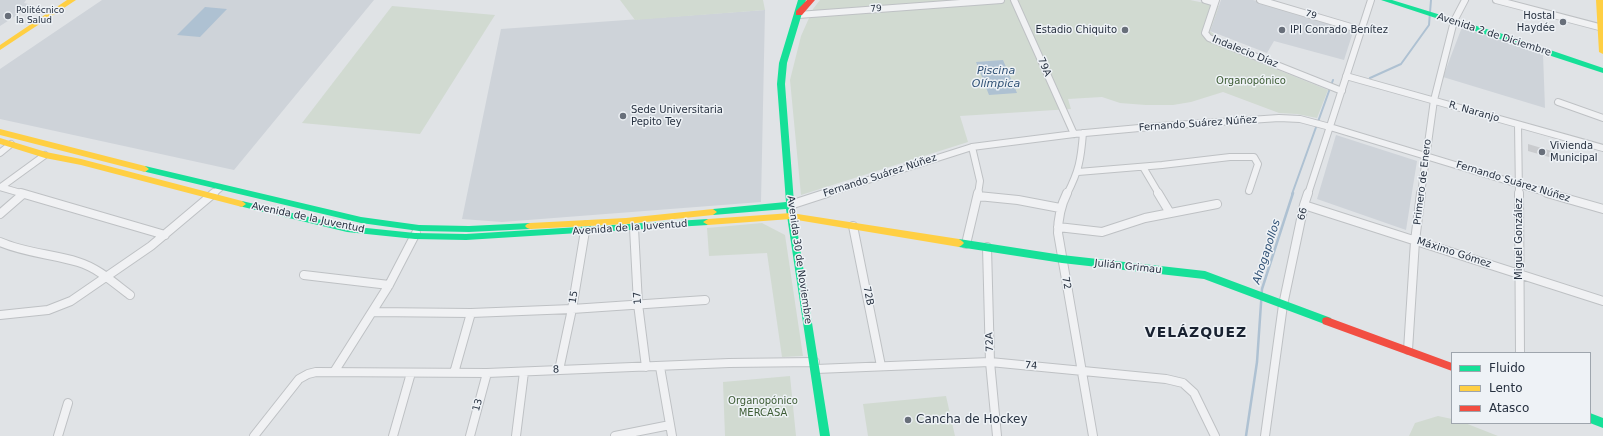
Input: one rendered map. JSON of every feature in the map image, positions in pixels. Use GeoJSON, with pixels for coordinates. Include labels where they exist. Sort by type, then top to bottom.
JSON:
{"type":"FeatureCollection","features":[{"type":"Feature","properties":{"kind":"main road"},"geometry":{"type":"LineString","coordinates":[[0,41],[62,0]]}},
{"type":"Feature","properties":{"kind":"main road"},"geometry":{"type":"LineString","coordinates":[[0,48],[72,0]]}},
{"type":"Feature","properties":{"kind":"main road","name":"Avenida 30 de Noviembre"},"geometry":{"type":"LineString","coordinates":[[802,0],[781,72],[791,216],[825,436]]}},
{"type":"Feature","properties":{"kind":"main road","name":"Avenida 30 de Noviembre"},"geometry":{"type":"LineString","coordinates":[[799,14],[810,0]]}},
{"type":"Feature","properties":{"kind":"main road","name":"Avenida 2 de Diciembre"},"geometry":{"type":"LineString","coordinates":[[1384,0],[1416,7],[1598,68]]}},
{"type":"Feature","properties":{"kind":"main road","name":"Avenida 2 de Diciembre"},"geometry":{"type":"LineString","coordinates":[[1400,0],[1416,7]]}},
{"type":"Feature","properties":{"kind":"main road"},"geometry":{"type":"LineString","coordinates":[[1601,4],[1603,52]]}},
{"type":"Feature","properties":{"kind":"main road"},"geometry":{"type":"LineString","coordinates":[[1603,64],[1598,68],[1603,75]]}},
{"type":"Feature","properties":{"kind":"main road","name":"Avenida de la Juventud"},"geometry":{"type":"LineString","coordinates":[[0,132],[220,188],[417,232]]}},
{"type":"Feature","properties":{"kind":"main road","name":"Avenida de la Juventud"},"geometry":{"type":"LineString","coordinates":[[0,141],[210,196],[347,229],[467,233],[585,227],[790,206]]}},
{"type":"Feature","properties":{"kind":"main road"},"geometry":{"type":"LineString","coordinates":[[62,158],[72,150]]}},
{"type":"Feature","properties":{"kind":"main road"},"geometry":{"type":"LineString","coordinates":[[774,207],[784,200],[789,193]]}},
{"type":"Feature","properties":{"kind":"main road","name":"Avenida de la Juventud"},"geometry":{"type":"LineString","coordinates":[[585,227],[634,228],[791,216]]}},
{"type":"Feature","properties":{"kind":"main road","name":"Julián Grimau"},"geometry":{"type":"LineString","coordinates":[[791,216],[1062,259],[1205,276],[1451,367]]}},
{"type":"Feature","properties":{"kind":"main road"},"geometry":{"type":"LineString","coordinates":[[766,217],[780,222],[793,230]]}},
{"type":"Feature","properties":{"kind":"main road"},"geometry":{"type":"LineString","coordinates":[[1591,418],[1603,423]]}},
{"type":"Feature","properties":{"kind":"street","name":"79"},"geometry":{"type":"LineString","coordinates":[[799,14],[1001,0]]}},
{"type":"Feature","properties":{"kind":"street","name":"79A"},"geometry":{"type":"LineString","coordinates":[[1014,0],[1074,134]]}},
{"type":"Feature","properties":{"kind":"street"},"geometry":{"type":"LineString","coordinates":[[1205,0],[1215,2]]}},
{"type":"Feature","properties":{"kind":"street","name":"79"},"geometry":{"type":"LineString","coordinates":[[1260,0],[1361,30]]}},
{"type":"Feature","properties":{"kind":"street","name":"66"},"geometry":{"type":"LineString","coordinates":[[1265,436],[1283,305],[1304,205],[1371,0]]}},
{"type":"Feature","properties":{"kind":"street","name":"Primero de Enero"},"geometry":{"type":"LineString","coordinates":[[1408,350],[1415,241],[1434,100],[1453,19],[1464,0]]}},
{"type":"Feature","properties":{"kind":"street"},"geometry":{"type":"LineString","coordinates":[[1496,0],[1602,28]]}},
{"type":"Feature","properties":{"kind":"street","name":"Indalecio Díaz"},"geometry":{"type":"LineString","coordinates":[[1215,2],[1205,33],[1209,38],[1342,91]]}},
{"type":"Feature","properties":{"kind":"street","name":"R. Naranjo"},"geometry":{"type":"LineString","coordinates":[[1346,76],[1603,148]]}},
{"type":"Feature","properties":{"kind":"street"},"geometry":{"type":"LineString","coordinates":[[1558,102],[1603,118]]}},
{"type":"Feature","properties":{"kind":"street","name":"Fernando Suárez Núñez"},"geometry":{"type":"LineString","coordinates":[[790,206],[972,147],[1083,133],[1279,118],[1300,119],[1320,124],[1603,209]]}},
{"type":"Feature","properties":{"kind":"street","name":"Miguel González"},"geometry":{"type":"LineString","coordinates":[[1518,125],[1520,352]]}},
{"type":"Feature","properties":{"kind":"street","name":"72"},"geometry":{"type":"LineString","coordinates":[[1083,133],[1082,160],[1078,172],[1060,208],[1058,227],[1062,259],[1093,436]]}},
{"type":"Feature","properties":{"kind":"street"},"geometry":{"type":"LineString","coordinates":[[0,153],[11,144]]}},
{"type":"Feature","properties":{"kind":"street"},"geometry":{"type":"LineString","coordinates":[[966,244],[978,196],[980,181],[972,147]]}},
{"type":"Feature","properties":{"kind":"street"},"geometry":{"type":"LineString","coordinates":[[1,187],[45,154]]}},
{"type":"Feature","properties":{"kind":"street"},"geometry":{"type":"LineString","coordinates":[[1078,172],[1144,167],[1230,157],[1254,157],[1258,164],[1249,191]]}},
{"type":"Feature","properties":{"kind":"street"},"geometry":{"type":"LineString","coordinates":[[1144,167],[1170,213]]}},
{"type":"Feature","properties":{"kind":"street"},"geometry":{"type":"LineString","coordinates":[[1,187],[165,235]]}},
{"type":"Feature","properties":{"kind":"street"},"geometry":{"type":"LineString","coordinates":[[0,315],[48,310],[71,301],[151,246],[220,188]]}},
{"type":"Feature","properties":{"kind":"street"},"geometry":{"type":"LineString","coordinates":[[0,214],[23,194]]}},
{"type":"Feature","properties":{"kind":"street"},"geometry":{"type":"LineString","coordinates":[[978,196],[1018,200],[1060,208]]}},
{"type":"Feature","properties":{"kind":"street"},"geometry":{"type":"LineString","coordinates":[[1058,227],[1102,232],[1145,218],[1217,204]]}},
{"type":"Feature","properties":{"kind":"street","name":"Máximo Gómez"},"geometry":{"type":"LineString","coordinates":[[1304,205],[1603,302]]}},
{"type":"Feature","properties":{"kind":"street","name":"72B"},"geometry":{"type":"LineString","coordinates":[[853,226],[881,366]]}},
{"type":"Feature","properties":{"kind":"street","name":"15"},"geometry":{"type":"LineString","coordinates":[[559,370],[572,309],[585,227]]}},
{"type":"Feature","properties":{"kind":"street","name":"17"},"geometry":{"type":"LineString","coordinates":[[634,228],[638,304],[646,367]]}},
{"type":"Feature","properties":{"kind":"street"},"geometry":{"type":"LineString","coordinates":[[334,372],[389,285],[417,232]]}},
{"type":"Feature","properties":{"kind":"street"},"geometry":{"type":"LineString","coordinates":[[0,242],[11,247],[79,262],[107,277],[130,295]]}},
{"type":"Feature","properties":{"kind":"street","name":"72A"},"geometry":{"type":"LineString","coordinates":[[987,248],[990,362],[997,436]]}},
{"type":"Feature","properties":{"kind":"street"},"geometry":{"type":"LineString","coordinates":[[304,275],[389,285]]}},
{"type":"Feature","properties":{"kind":"street"},"geometry":{"type":"LineString","coordinates":[[372,312],[471,313],[572,309],[705,300]]}},
{"type":"Feature","properties":{"kind":"street"},"geometry":{"type":"LineString","coordinates":[[454,373],[471,313]]}},
{"type":"Feature","properties":{"kind":"street","name":"8"},"geometry":{"type":"LineString","coordinates":[[254,436],[299,378],[316,370],[334,372],[487,373],[660,367],[729,362],[815,365]]}},
{"type":"Feature","properties":{"kind":"street","name":"74"},"geometry":{"type":"LineString","coordinates":[[815,365],[881,366],[990,362],[1166,379],[1183,383],[1194,393],[1215,436]]}},
{"type":"Feature","properties":{"kind":"street"},"geometry":{"type":"LineString","coordinates":[[660,367],[672,436]]}},
{"type":"Feature","properties":{"kind":"street"},"geometry":{"type":"LineString","coordinates":[[516,436],[524,372]]}},
{"type":"Feature","properties":{"kind":"street"},"geometry":{"type":"LineString","coordinates":[[394,436],[411,373]]}},
{"type":"Feature","properties":{"kind":"street","name":"13"},"geometry":{"type":"LineString","coordinates":[[470,436],[487,373]]}},
{"type":"Feature","properties":{"kind":"street"},"geometry":{"type":"LineString","coordinates":[[58,436],[68,403]]}},
{"type":"Feature","properties":{"kind":"street"},"geometry":{"type":"LineString","coordinates":[[615,436],[670,425]]}},
{"type":"Feature","properties":{"kind":"shaded area","name":"Politécnico la Salud"},"geometry":{"type":"Polygon","coordinates":[[[0,0],[26,0],[24,3],[33,5],[0,26],[0,0]]]}},
{"type":"Feature","properties":{"kind":"shaded area"},"geometry":{"type":"Polygon","coordinates":[[[102,0],[374,0],[234,170],[0,119],[0,69],[102,0]]]}},
{"type":"Feature","properties":{"kind":"shaded area","name":"IPI Conrado Benítez"},"geometry":{"type":"Polygon","coordinates":[[[1221,0],[1253,0],[1354,29],[1344,60],[1274,41],[1267,53],[1210,31],[1221,0]]]}},
{"type":"Feature","properties":{"kind":"shaded area","name":"Sede Universitaria Pepito Tey"},"geometry":{"type":"Polygon","coordinates":[[[765,10],[761,202],[502,222],[462,219],[501,29],[765,10]]]}},
{"type":"Feature","properties":{"kind":"shaded area"},"geometry":{"type":"Polygon","coordinates":[[[1462,27],[1543,54],[1545,108],[1443,77],[1462,27]]]}},
{"type":"Feature","properties":{"kind":"shaded area"},"geometry":{"type":"Polygon","coordinates":[[[1336,135],[1417,161],[1406,230],[1317,199],[1336,135]]]}},
{"type":"Feature","properties":{"kind":"green space"},"geometry":{"type":"Polygon","coordinates":[[[620,0],[763,0],[765,10],[635,20],[620,0]]]}},
{"type":"Feature","properties":{"kind":"green space","name":"Organopónico"},"geometry":{"type":"Polygon","coordinates":[[[820,0],[1190,0],[1219,6],[1210,31],[1236,53],[1328,90],[1317,118],[1297,114],[1279,113],[1223,92],[1191,102],[1173,105],[1120,103],[1102,97],[1068,99],[1071,109],[960,116],[968,142],[801,195],[790,80],[801,36],[813,9],[820,0]]]}},
{"type":"Feature","properties":{"kind":"green space"},"geometry":{"type":"Polygon","coordinates":[[[392,6],[495,15],[420,134],[302,123],[392,6]]]}},
{"type":"Feature","properties":{"kind":"green space"},"geometry":{"type":"Polygon","coordinates":[[[762,223],[785,235],[803,356],[782,357],[767,253],[709,256],[707,228],[762,223]]]}},
{"type":"Feature","properties":{"kind":"green space","name":"Organopónico MERCASA"},"geometry":{"type":"Polygon","coordinates":[[[790,376],[796,436],[725,436],[723,382],[790,376]]]}},
{"type":"Feature","properties":{"kind":"green space","name":"Cancha de Hockey"},"geometry":{"type":"Polygon","coordinates":[[[946,396],[955,436],[868,436],[863,404],[946,396]]]}},
{"type":"Feature","properties":{"kind":"green space"},"geometry":{"type":"Polygon","coordinates":[[[1438,416],[1451,419],[1451,424],[1468,424],[1498,436],[1409,436],[1415,423],[1438,416]]]}},
{"type":"Feature","properties":{"kind":"water"},"geometry":{"type":"Polygon","coordinates":[[[205,7],[227,9],[200,37],[177,35],[205,7]]]}},
{"type":"Feature","properties":{"kind":"water","name":"Piscina Olímpica"},"geometry":{"type":"Polygon","coordinates":[[[1003,60],[1017,93],[989,95],[976,62],[1003,60]]]}},
{"type":"Feature","properties":{"kind":"building","name":"Vivienda Municipal"},"geometry":{"type":"Polygon","coordinates":[[[1528,144],[1555,152],[1556,159],[1528,151],[1528,144]]]}},
{"type":"Feature","properties":{"kind":"waterway","name":"Ahogapollos"},"geometry":{"type":"LineString","coordinates":[[1370,78],[1401,64],[1429,25],[1431,0]]}},
{"type":"Feature","properties":{"kind":"waterway","name":"Ahogapollos"},"geometry":{"type":"LineString","coordinates":[[1292,194],[1333,80]]}},
{"type":"Feature","properties":{"kind":"waterway","name":"Ahogapollos"},"geometry":{"type":"LineString","coordinates":[[1246,436],[1257,362],[1262,289],[1293,193]]}},
{"type":"Feature","properties":{"kind":"traffic: fast"},"geometry":{"type":"LineString","coordinates":[[802,0],[783,63],[781,84],[791,216],[825,436]]}},
{"type":"Feature","properties":{"kind":"traffic: fast"},"geometry":{"type":"LineString","coordinates":[[1385,0],[1503,37],[1603,71]]}},
{"type":"Feature","properties":{"kind":"traffic: fast"},"geometry":{"type":"LineString","coordinates":[[145,169],[361,220],[419,228],[469,229],[530,226]]}},
{"type":"Feature","properties":{"kind":"traffic: fast"},"geometry":{"type":"LineString","coordinates":[[242,204],[347,229],[415,236],[466,237],[708,222]]}},
{"type":"Feature","properties":{"kind":"traffic: fast"},"geometry":{"type":"LineString","coordinates":[[713,212],[790,205]]}},
{"type":"Feature","properties":{"kind":"traffic: fast"},"geometry":{"type":"LineString","coordinates":[[959,243],[1062,259],[1205,275],[1327,321]]}},
{"type":"Feature","properties":{"kind":"traffic: fast"},"geometry":{"type":"LineString","coordinates":[[1591,418],[1603,423]]}},
{"type":"Feature","properties":{"kind":"traffic: slow"},"geometry":{"type":"LineString","coordinates":[[0,48],[72,0]]}},
{"type":"Feature","properties":{"kind":"traffic: slow"},"geometry":{"type":"LineString","coordinates":[[1600,0],[1603,52]]}},
{"type":"Feature","properties":{"kind":"traffic: slow"},"geometry":{"type":"LineString","coordinates":[[0,132],[145,169]]}},
{"type":"Feature","properties":{"kind":"traffic: slow"},"geometry":{"type":"LineString","coordinates":[[0,141],[45,155],[81,162],[242,204]]}},
{"type":"Feature","properties":{"kind":"traffic: slow"},"geometry":{"type":"LineString","coordinates":[[530,226],[626,221],[713,212]]}},
{"type":"Feature","properties":{"kind":"traffic: slow"},"geometry":{"type":"LineString","coordinates":[[708,222],[791,216],[959,243]]}},
{"type":"Feature","properties":{"kind":"traffic: jam"},"geometry":{"type":"LineString","coordinates":[[799,13],[811,0]]}},
{"type":"Feature","properties":{"kind":"traffic: jam"},"geometry":{"type":"LineString","coordinates":[[1327,321],[1451,367]]}},
{"type":"Feature","properties":{"kind":"place","name":"Politécnico la Salud"},"geometry":{"type":"Point","coordinates":[8,16]}},
{"type":"Feature","properties":{"kind":"place","name":"Hostal Haydée"},"geometry":{"type":"Point","coordinates":[1563,22]}},
{"type":"Feature","properties":{"kind":"place","name":"Estadio Chiquito"},"geometry":{"type":"Point","coordinates":[1125,30]}},
{"type":"Feature","properties":{"kind":"place","name":"IPI Conrado Benítez"},"geometry":{"type":"Point","coordinates":[1282,30]}},
{"type":"Feature","properties":{"kind":"place","name":"Sede Universitaria Pepito Tey"},"geometry":{"type":"Point","coordinates":[623,116]}},
{"type":"Feature","properties":{"kind":"place","name":"Vivienda Municipal"},"geometry":{"type":"Point","coordinates":[1542,152]}},
{"type":"Feature","properties":{"kind":"place","name":"Cancha de Hockey"},"geometry":{"type":"Point","coordinates":[908,420]}},
{"type":"Feature","properties":{"kind":"district","name":"VELÁZQUEZ"},"geometry":{"type":"Point","coordinates":[1196,333]}}]}
